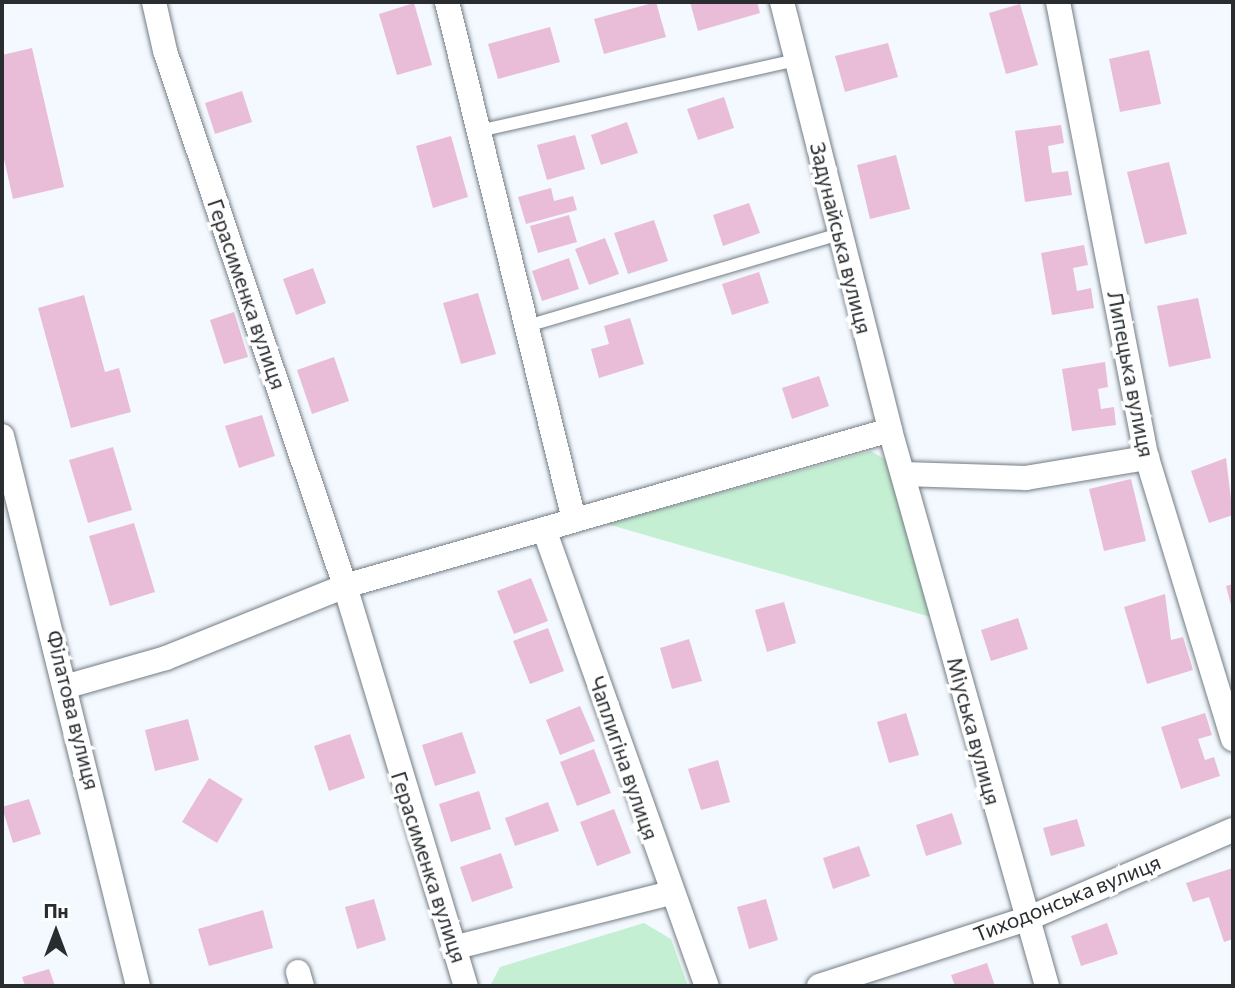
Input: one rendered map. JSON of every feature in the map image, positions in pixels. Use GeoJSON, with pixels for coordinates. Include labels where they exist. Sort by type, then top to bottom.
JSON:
{"type":"FeatureCollection","features":[{"type":"Feature","properties":{"kind":"street","name":"Герасименка вулиця"},"geometry":{"type":"LineString","coordinates":[[154,2],[165,51],[345,586],[435,898],[457,947],[466,986]]}},
{"type":"Feature","properties":{"kind":"street"},"geometry":{"type":"LineString","coordinates":[[447,2],[483,130],[574,520]]}},
{"type":"Feature","properties":{"kind":"street","name":"Задунайська вулиця"},"geometry":{"type":"LineString","coordinates":[[782,2],[890,430],[904,474]]}},
{"type":"Feature","properties":{"kind":"street","name":"Липецька вулиця"},"geometry":{"type":"LineString","coordinates":[[1058,2],[1147,458],[1233,739]]}},
{"type":"Feature","properties":{"kind":"street"},"geometry":{"type":"LineString","coordinates":[[68,686],[166,657],[345,586],[890,430]]}},
{"type":"Feature","properties":{"kind":"street","name":"Філатова вулиця"},"geometry":{"type":"LineString","coordinates":[[2,436],[68,686],[138,986]]}},
{"type":"Feature","properties":{"kind":"street"},"geometry":{"type":"LineString","coordinates":[[904,474],[1026,478],[1147,458]]}},
{"type":"Feature","properties":{"kind":"street","name":"Міуська вулиця"},"geometry":{"type":"LineString","coordinates":[[904,474],[1047,986]]}},
{"type":"Feature","properties":{"kind":"street","name":"Чаплигіна вулиця"},"geometry":{"type":"LineString","coordinates":[[544,529],[670,893],[707,986]]}},
{"type":"Feature","properties":{"kind":"street","name":"Тиходонська вулиця"},"geometry":{"type":"LineString","coordinates":[[819,986],[1027,919],[1233,830]]}},
{"type":"Feature","properties":{"kind":"street"},"geometry":{"type":"LineString","coordinates":[[457,947],[670,893]]}},
{"type":"Feature","properties":{"kind":"lane"},"geometry":{"type":"LineString","coordinates":[[483,130],[795,61]]}},
{"type":"Feature","properties":{"kind":"lane"},"geometry":{"type":"LineString","coordinates":[[527,326],[840,234]]}},
{"type":"Feature","properties":{"kind":"green space"},"geometry":{"type":"Polygon","coordinates":[[[871,451],[886,460],[934,618],[607,524],[871,451]]]}},
{"type":"Feature","properties":{"kind":"green space"},"geometry":{"type":"Polygon","coordinates":[[[644,923],[671,939],[688,986],[490,986],[500,967],[644,923]]]}},
{"type":"Feature","properties":{"kind":"building"},"geometry":{"type":"Polygon","coordinates":[[[656,2],[666,37],[604,54],[594,19],[656,2]]]}},
{"type":"Feature","properties":{"kind":"building"},"geometry":{"type":"Polygon","coordinates":[[[690,2],[757,2],[760,13],[698,31],[690,2]]]}},
{"type":"Feature","properties":{"kind":"building"},"geometry":{"type":"Polygon","coordinates":[[[414,3],[432,65],[397,75],[379,14],[414,3]]]}},
{"type":"Feature","properties":{"kind":"building"},"geometry":{"type":"Polygon","coordinates":[[[1020,4],[1038,65],[1006,74],[989,13],[1020,4]]]}},
{"type":"Feature","properties":{"kind":"building"},"geometry":{"type":"Polygon","coordinates":[[[550,27],[560,62],[498,79],[488,44],[550,27]]]}},
{"type":"Feature","properties":{"kind":"building"},"geometry":{"type":"Polygon","coordinates":[[[888,43],[898,77],[845,92],[835,56],[888,43]]]}},
{"type":"Feature","properties":{"kind":"building"},"geometry":{"type":"Polygon","coordinates":[[[32,48],[64,187],[13,199],[2,150],[2,55],[32,48]]]}},
{"type":"Feature","properties":{"kind":"building"},"geometry":{"type":"Polygon","coordinates":[[[1149,50],[1161,104],[1120,112],[1109,59],[1149,50]]]}},
{"type":"Feature","properties":{"kind":"building"},"geometry":{"type":"Polygon","coordinates":[[[242,91],[252,122],[215,134],[205,103],[242,91]]]}},
{"type":"Feature","properties":{"kind":"building"},"geometry":{"type":"Polygon","coordinates":[[[724,97],[734,128],[698,140],[687,109],[724,97]]]}},
{"type":"Feature","properties":{"kind":"building"},"geometry":{"type":"Polygon","coordinates":[[[627,122],[638,153],[601,165],[591,135],[627,122]]]}},
{"type":"Feature","properties":{"kind":"building"},"geometry":{"type":"Polygon","coordinates":[[[1061,125],[1064,143],[1048,146],[1052,173],[1068,171],[1072,195],[1025,202],[1015,131],[1061,125]]]}},
{"type":"Feature","properties":{"kind":"building"},"geometry":{"type":"Polygon","coordinates":[[[575,135],[585,169],[547,180],[537,145],[575,135]]]}},
{"type":"Feature","properties":{"kind":"building"},"geometry":{"type":"Polygon","coordinates":[[[451,136],[468,197],[433,208],[416,146],[451,136]]]}},
{"type":"Feature","properties":{"kind":"building"},"geometry":{"type":"Polygon","coordinates":[[[896,155],[910,209],[870,219],[857,165],[896,155]]]}},
{"type":"Feature","properties":{"kind":"building"},"geometry":{"type":"Polygon","coordinates":[[[1169,162],[1187,234],[1145,244],[1127,172],[1169,162]]]}},
{"type":"Feature","properties":{"kind":"building"},"geometry":{"type":"Polygon","coordinates":[[[551,188],[554,201],[573,196],[577,210],[526,224],[518,197],[551,188]]]}},
{"type":"Feature","properties":{"kind":"building"},"geometry":{"type":"Polygon","coordinates":[[[749,203],[760,233],[723,246],[713,215],[749,203]]]}},
{"type":"Feature","properties":{"kind":"building"},"geometry":{"type":"Polygon","coordinates":[[[569,215],[577,242],[538,253],[530,226],[569,215]]]}},
{"type":"Feature","properties":{"kind":"building"},"geometry":{"type":"Polygon","coordinates":[[[654,220],[668,261],[628,274],[614,233],[654,220]]]}},
{"type":"Feature","properties":{"kind":"building"},"geometry":{"type":"Polygon","coordinates":[[[605,238],[619,274],[589,285],[575,249],[605,238]]]}},
{"type":"Feature","properties":{"kind":"building"},"geometry":{"type":"Polygon","coordinates":[[[1084,245],[1088,265],[1073,268],[1077,291],[1091,288],[1094,308],[1052,315],[1041,253],[1084,245]]]}},
{"type":"Feature","properties":{"kind":"building"},"geometry":{"type":"Polygon","coordinates":[[[569,258],[579,289],[542,301],[532,271],[569,258]]]}},
{"type":"Feature","properties":{"kind":"building"},"geometry":{"type":"Polygon","coordinates":[[[313,268],[326,303],[296,315],[283,279],[313,268]]]}},
{"type":"Feature","properties":{"kind":"building"},"geometry":{"type":"Polygon","coordinates":[[[759,272],[769,303],[732,315],[722,284],[759,272]]]}},
{"type":"Feature","properties":{"kind":"building"},"geometry":{"type":"Polygon","coordinates":[[[478,293],[496,354],[461,364],[443,303],[478,293]]]}},
{"type":"Feature","properties":{"kind":"building"},"geometry":{"type":"Polygon","coordinates":[[[84,295],[105,372],[119,368],[131,412],[71,428],[38,308],[84,295]]]}},
{"type":"Feature","properties":{"kind":"building"},"geometry":{"type":"Polygon","coordinates":[[[1198,298],[1211,358],[1169,367],[1157,306],[1198,298]]]}},
{"type":"Feature","properties":{"kind":"building"},"geometry":{"type":"Polygon","coordinates":[[[234,312],[248,357],[224,364],[210,320],[234,312]]]}},
{"type":"Feature","properties":{"kind":"building"},"geometry":{"type":"Polygon","coordinates":[[[630,318],[644,364],[599,378],[591,349],[609,344],[604,326],[630,318]]]}},
{"type":"Feature","properties":{"kind":"building"},"geometry":{"type":"Polygon","coordinates":[[[334,357],[349,401],[312,414],[297,370],[334,357]]]}},
{"type":"Feature","properties":{"kind":"building"},"geometry":{"type":"Polygon","coordinates":[[[1105,362],[1108,387],[1098,389],[1101,409],[1114,407],[1116,425],[1072,431],[1062,369],[1105,362]]]}},
{"type":"Feature","properties":{"kind":"building"},"geometry":{"type":"Polygon","coordinates":[[[819,376],[829,406],[792,419],[782,388],[819,376]]]}},
{"type":"Feature","properties":{"kind":"building"},"geometry":{"type":"Polygon","coordinates":[[[262,415],[275,456],[239,468],[225,426],[262,415]]]}},
{"type":"Feature","properties":{"kind":"building"},"geometry":{"type":"Polygon","coordinates":[[[113,447],[132,510],[88,523],[69,460],[113,447]]]}},
{"type":"Feature","properties":{"kind":"building"},"geometry":{"type":"Polygon","coordinates":[[[1226,458],[1233,515],[1209,523],[1191,471],[1226,458]]]}},
{"type":"Feature","properties":{"kind":"building"},"geometry":{"type":"Polygon","coordinates":[[[1131,479],[1146,541],[1104,551],[1089,489],[1131,479]]]}},
{"type":"Feature","properties":{"kind":"building"},"geometry":{"type":"Polygon","coordinates":[[[134,523],[155,592],[110,606],[89,536],[134,523]]]}},
{"type":"Feature","properties":{"kind":"building"},"geometry":{"type":"Polygon","coordinates":[[[531,578],[548,621],[514,634],[497,591],[531,578]]]}},
{"type":"Feature","properties":{"kind":"building"},"geometry":{"type":"Polygon","coordinates":[[[1233,584],[1233,609],[1232,609],[1226,586],[1233,584]]]}},
{"type":"Feature","properties":{"kind":"building"},"geometry":{"type":"Polygon","coordinates":[[[1165,594],[1171,640],[1183,637],[1193,670],[1147,684],[1124,607],[1165,594]]]}},
{"type":"Feature","properties":{"kind":"building"},"geometry":{"type":"Polygon","coordinates":[[[784,602],[796,643],[767,652],[755,610],[784,602]]]}},
{"type":"Feature","properties":{"kind":"building"},"geometry":{"type":"Polygon","coordinates":[[[1018,618],[1028,649],[991,661],[981,630],[1018,618]]]}},
{"type":"Feature","properties":{"kind":"building"},"geometry":{"type":"Polygon","coordinates":[[[548,628],[564,671],[530,684],[513,641],[548,628]]]}},
{"type":"Feature","properties":{"kind":"building"},"geometry":{"type":"Polygon","coordinates":[[[689,639],[702,681],[672,689],[660,648],[689,639]]]}},
{"type":"Feature","properties":{"kind":"building"},"geometry":{"type":"Polygon","coordinates":[[[580,706],[595,741],[560,755],[546,720],[580,706]]]}},
{"type":"Feature","properties":{"kind":"building"},"geometry":{"type":"Polygon","coordinates":[[[906,713],[919,755],[889,763],[877,722],[906,713]]]}},
{"type":"Feature","properties":{"kind":"building"},"geometry":{"type":"Polygon","coordinates":[[[1205,713],[1212,735],[1198,739],[1205,760],[1214,757],[1220,776],[1181,789],[1161,727],[1205,713]]]}},
{"type":"Feature","properties":{"kind":"building"},"geometry":{"type":"Polygon","coordinates":[[[188,719],[199,760],[155,771],[145,730],[188,719]]]}},
{"type":"Feature","properties":{"kind":"building"},"geometry":{"type":"Polygon","coordinates":[[[462,732],[476,773],[435,786],[422,745],[462,732]]]}},
{"type":"Feature","properties":{"kind":"building"},"geometry":{"type":"Polygon","coordinates":[[[350,734],[365,778],[329,791],[314,746],[350,734]]]}},
{"type":"Feature","properties":{"kind":"building"},"geometry":{"type":"Polygon","coordinates":[[[594,749],[611,793],[577,806],[560,762],[594,749]]]}},
{"type":"Feature","properties":{"kind":"building"},"geometry":{"type":"Polygon","coordinates":[[[718,760],[730,802],[701,810],[688,769],[718,760]]]}},
{"type":"Feature","properties":{"kind":"building"},"geometry":{"type":"Polygon","coordinates":[[[209,778],[243,799],[217,843],[182,822],[209,778]]]}},
{"type":"Feature","properties":{"kind":"building"},"geometry":{"type":"Polygon","coordinates":[[[479,791],[491,829],[451,842],[439,804],[479,791]]]}},
{"type":"Feature","properties":{"kind":"building"},"geometry":{"type":"Polygon","coordinates":[[[29,799],[41,834],[13,843],[2,807],[29,799]]]}},
{"type":"Feature","properties":{"kind":"building"},"geometry":{"type":"Polygon","coordinates":[[[548,802],[559,831],[515,846],[505,818],[548,802]]]}},
{"type":"Feature","properties":{"kind":"building"},"geometry":{"type":"Polygon","coordinates":[[[614,809],[631,853],[597,866],[580,822],[614,809]]]}},
{"type":"Feature","properties":{"kind":"building"},"geometry":{"type":"Polygon","coordinates":[[[952,813],[962,844],[926,856],[916,825],[952,813]]]}},
{"type":"Feature","properties":{"kind":"building"},"geometry":{"type":"Polygon","coordinates":[[[1077,819],[1085,846],[1051,856],[1043,828],[1077,819]]]}},
{"type":"Feature","properties":{"kind":"building"},"geometry":{"type":"Polygon","coordinates":[[[859,846],[870,876],[833,889],[823,858],[859,846]]]}},
{"type":"Feature","properties":{"kind":"building"},"geometry":{"type":"Polygon","coordinates":[[[501,853],[513,888],[472,902],[460,867],[501,853]]]}},
{"type":"Feature","properties":{"kind":"building"},"geometry":{"type":"Polygon","coordinates":[[[1233,868],[1233,939],[1224,942],[1209,897],[1193,902],[1186,883],[1233,868]]]}},
{"type":"Feature","properties":{"kind":"building"},"geometry":{"type":"Polygon","coordinates":[[[374,899],[386,940],[357,949],[345,907],[374,899]]]}},
{"type":"Feature","properties":{"kind":"building"},"geometry":{"type":"Polygon","coordinates":[[[766,899],[778,940],[749,949],[737,907],[766,899]]]}},
{"type":"Feature","properties":{"kind":"building"},"geometry":{"type":"Polygon","coordinates":[[[263,910],[273,948],[209,966],[198,929],[263,910]]]}},
{"type":"Feature","properties":{"kind":"building"},"geometry":{"type":"Polygon","coordinates":[[[1107,923],[1118,954],[1081,966],[1071,936],[1107,923]]]}},
{"type":"Feature","properties":{"kind":"building"},"geometry":{"type":"Polygon","coordinates":[[[987,963],[995,986],[955,986],[951,975],[987,963]]]}},
{"type":"Feature","properties":{"kind":"building"},"geometry":{"type":"Polygon","coordinates":[[[49,969],[55,986],[25,986],[22,977],[49,969]]]}}]}
